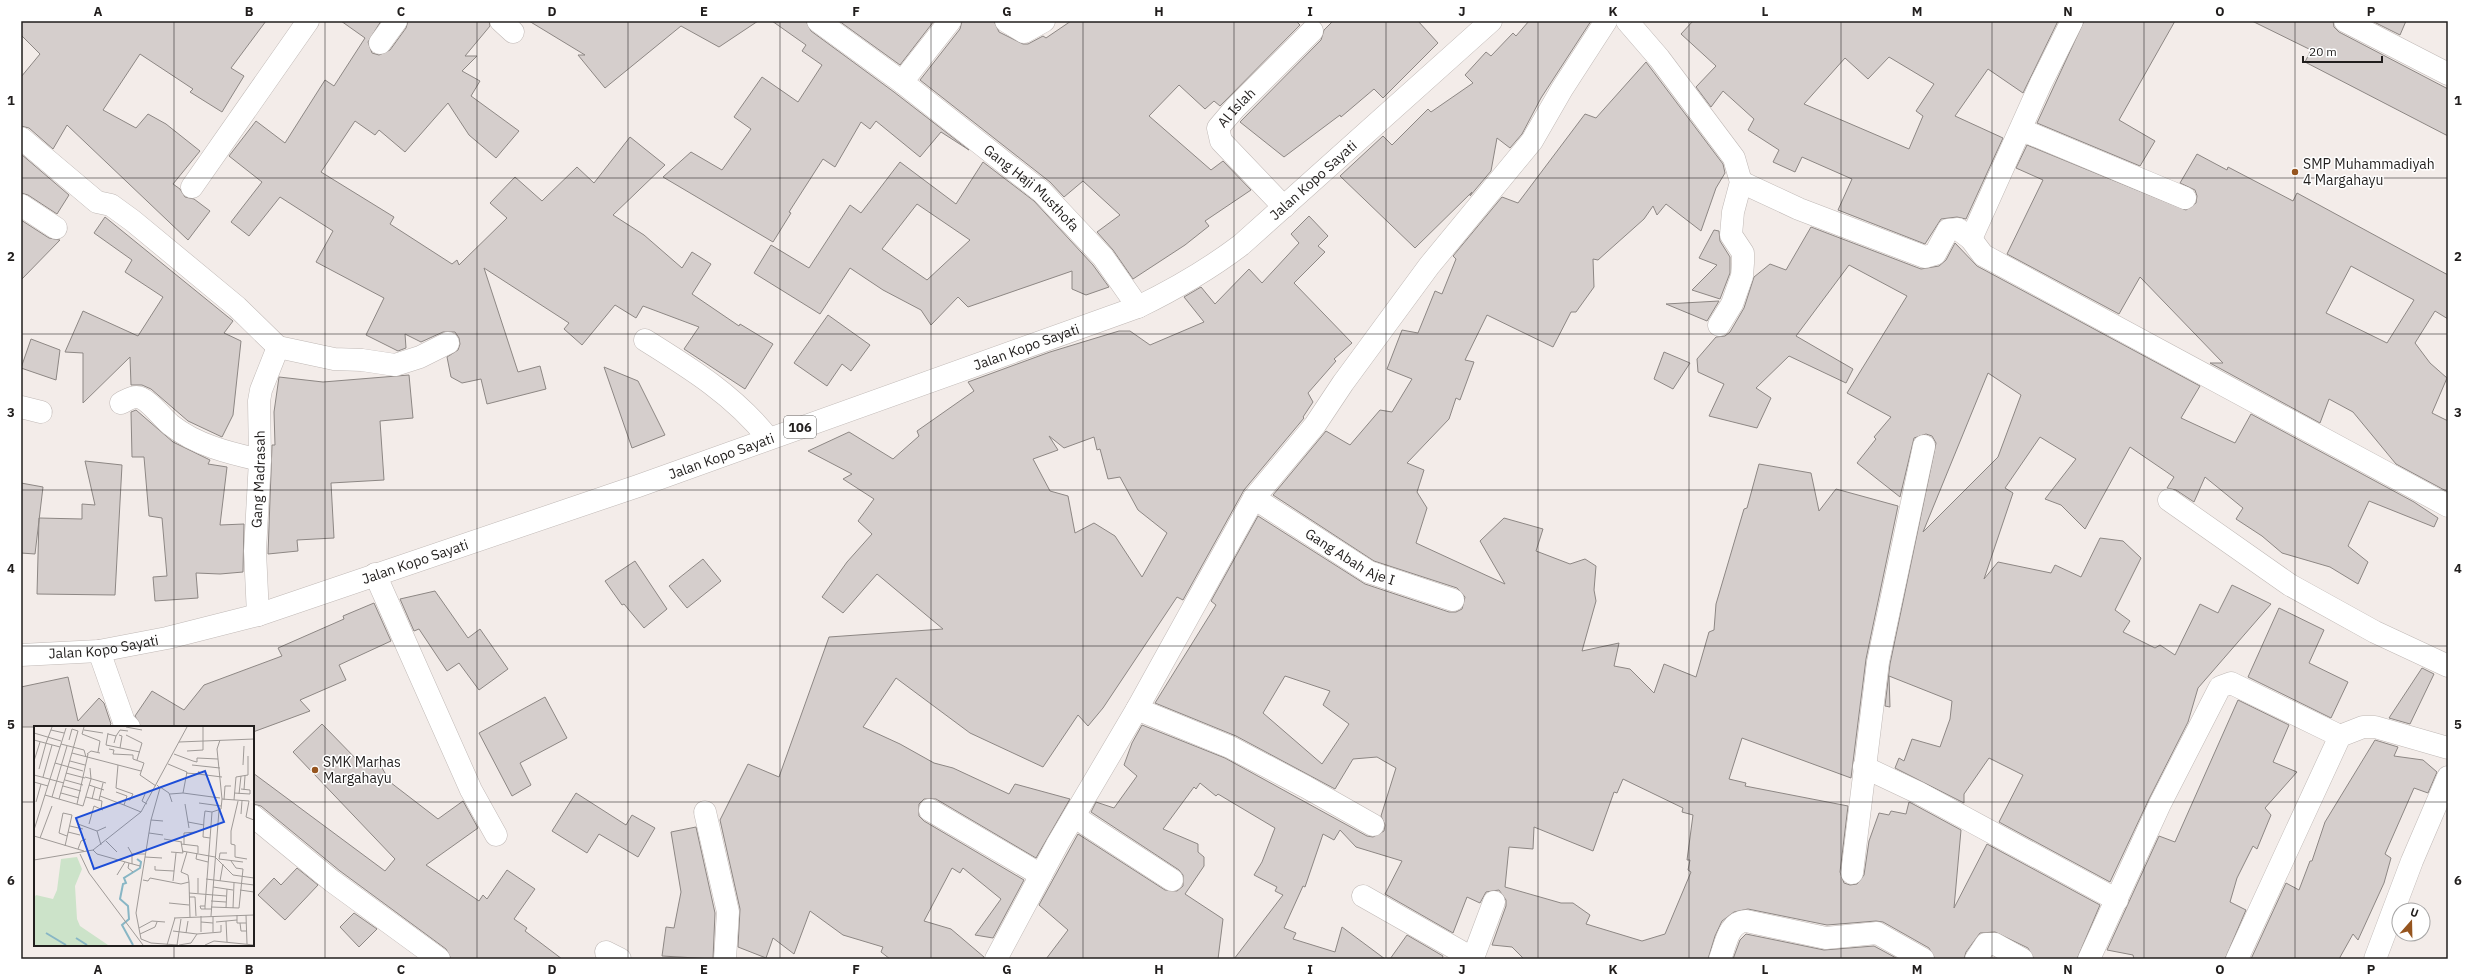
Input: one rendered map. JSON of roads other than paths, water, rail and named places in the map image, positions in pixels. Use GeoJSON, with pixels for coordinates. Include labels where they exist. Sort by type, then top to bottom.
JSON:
{"type":"FeatureCollection","features":[{"type":"Feature","properties":{"kind":"street"},"geometry":{"type":"LineString","coordinates":[[192,187],[308,21]]}},
{"type":"Feature","properties":{"kind":"street"},"geometry":{"type":"LineString","coordinates":[[380,43],[396,21]]}},
{"type":"Feature","properties":{"kind":"street","name":"Gang Haji Musthofa"},"geometry":{"type":"LineString","coordinates":[[818,21],[905,84],[1042,192],[1103,257],[1138,307]]}},
{"type":"Feature","properties":{"kind":"street"},"geometry":{"type":"LineString","coordinates":[[905,84],[950,21]]}},
{"type":"Feature","properties":{"kind":"street"},"geometry":{"type":"LineString","coordinates":[[1006,21],[1024,32],[1044,21]]}},
{"type":"Feature","properties":{"kind":"street","name":"Jalan Kopo Sayati"},"geometry":{"type":"LineString","coordinates":[[21,655],[99,652],[167,638],[258,615],[375,574],[638,486],[768,438],[1138,307],[1181,286],[1213,267],[1284,207],[1491,21]]}},
{"type":"Feature","properties":{"kind":"street"},"geometry":{"type":"LineString","coordinates":[[996,959],[1041,875],[1137,709],[1254,498],[1315,425],[1343,383],[1429,266],[1532,141],[1562,89],[1606,21]]}},
{"type":"Feature","properties":{"kind":"street"},"geometry":{"type":"LineString","coordinates":[[1627,21],[1659,58],[1734,158],[1741,182],[1733,212],[1731,235],[1743,253],[1742,276],[1732,304],[1719,325]]}},
{"type":"Feature","properties":{"kind":"street"},"geometry":{"type":"LineString","coordinates":[[1971,239],[2022,130],[2041,83],[2072,21]]}},
{"type":"Feature","properties":{"kind":"street"},"geometry":{"type":"LineString","coordinates":[[2345,21],[2448,74]]}},
{"type":"Feature","properties":{"kind":"street","name":"Al Islah"},"geometry":{"type":"LineString","coordinates":[[1284,207],[1221,141],[1218,128],[1235,108],[1312,31]]}},
{"type":"Feature","properties":{"kind":"street"},"geometry":{"type":"LineString","coordinates":[[2022,130],[2185,198]]}},
{"type":"Feature","properties":{"kind":"street"},"geometry":{"type":"LineString","coordinates":[[21,138],[96,202],[111,205],[133,221],[237,307],[278,347],[334,359],[362,360],[395,365],[420,357],[448,343]]}},
{"type":"Feature","properties":{"kind":"street"},"geometry":{"type":"LineString","coordinates":[[1741,182],[1799,209],[1925,256],[1935,254],[1948,230],[1958,229],[1971,239],[1983,255],[2448,506]]}},
{"type":"Feature","properties":{"kind":"street"},"geometry":{"type":"LineString","coordinates":[[21,205],[56,228]]}},
{"type":"Feature","properties":{"kind":"street"},"geometry":{"type":"LineString","coordinates":[[645,340],[699,373],[752,418],[768,438]]}},
{"type":"Feature","properties":{"kind":"street","name":"Gang Madrasah"},"geometry":{"type":"LineString","coordinates":[[258,615],[255,551],[260,460],[259,410],[261,390],[278,347]]}},
{"type":"Feature","properties":{"kind":"street"},"geometry":{"type":"LineString","coordinates":[[121,403],[134,398],[142,399],[171,425],[190,437],[229,454],[260,460]]}},
{"type":"Feature","properties":{"kind":"street"},"geometry":{"type":"LineString","coordinates":[[1852,873],[1878,662],[1924,446]]}},
{"type":"Feature","properties":{"kind":"street","name":"Gang Abah Aje I"},"geometry":{"type":"LineString","coordinates":[[1254,498],[1369,572],[1454,600]]}},
{"type":"Feature","properties":{"kind":"street"},"geometry":{"type":"LineString","coordinates":[[2169,500],[2290,585],[2375,632],[2448,666]]}},
{"type":"Feature","properties":{"kind":"street"},"geometry":{"type":"LineString","coordinates":[[375,574],[471,790],[496,835]]}},
{"type":"Feature","properties":{"kind":"street"},"geometry":{"type":"LineString","coordinates":[[99,652],[124,722],[127,726]]}},
{"type":"Feature","properties":{"kind":"street"},"geometry":{"type":"LineString","coordinates":[[2089,959],[2160,804],[2217,691],[2224,685],[2231,683],[2340,736]]}},
{"type":"Feature","properties":{"kind":"street"},"geometry":{"type":"LineString","coordinates":[[1137,709],[1230,747],[1306,786],[1373,825]]}},
{"type":"Feature","properties":{"kind":"street"},"geometry":{"type":"LineString","coordinates":[[2237,959],[2340,736],[2363,727],[2375,727],[2448,748]]}},
{"type":"Feature","properties":{"kind":"street"},"geometry":{"type":"LineString","coordinates":[[1864,767],[1919,793],[2117,900]]}},
{"type":"Feature","properties":{"kind":"street"},"geometry":{"type":"LineString","coordinates":[[2375,959],[2412,861],[2448,777]]}},
{"type":"Feature","properties":{"kind":"street"},"geometry":{"type":"LineString","coordinates":[[930,810],[1041,875]]}},
{"type":"Feature","properties":{"kind":"street"},"geometry":{"type":"LineString","coordinates":[[705,812],[728,912],[730,957]]}},
{"type":"Feature","properties":{"kind":"street"},"geometry":{"type":"LineString","coordinates":[[254,817],[332,880],[439,959]]}},
{"type":"Feature","properties":{"kind":"street"},"geometry":{"type":"LineString","coordinates":[[1075,817],[1172,880]]}},
{"type":"Feature","properties":{"kind":"street"},"geometry":{"type":"LineString","coordinates":[[1363,896],[1474,959],[1494,902]]}},
{"type":"Feature","properties":{"kind":"street"},"geometry":{"type":"LineString","coordinates":[[1720,959],[1731,928],[1741,921],[1762,923],[1836,937],[1877,933],[1923,959]]}},
{"type":"Feature","properties":{"kind":"street"},"geometry":{"type":"LineString","coordinates":[[1976,959],[1986,944],[1995,944],[2022,959]]}},
{"type":"Feature","properties":{"kind":"place","name":"SMP Muhammadiyah 4 Margahayu"},"geometry":{"type":"Point","coordinates":[2295,172]}},
{"type":"Feature","properties":{"kind":"place","name":"SMK Marhas Margahayu"},"geometry":{"type":"Point","coordinates":[315,770]}}]}
